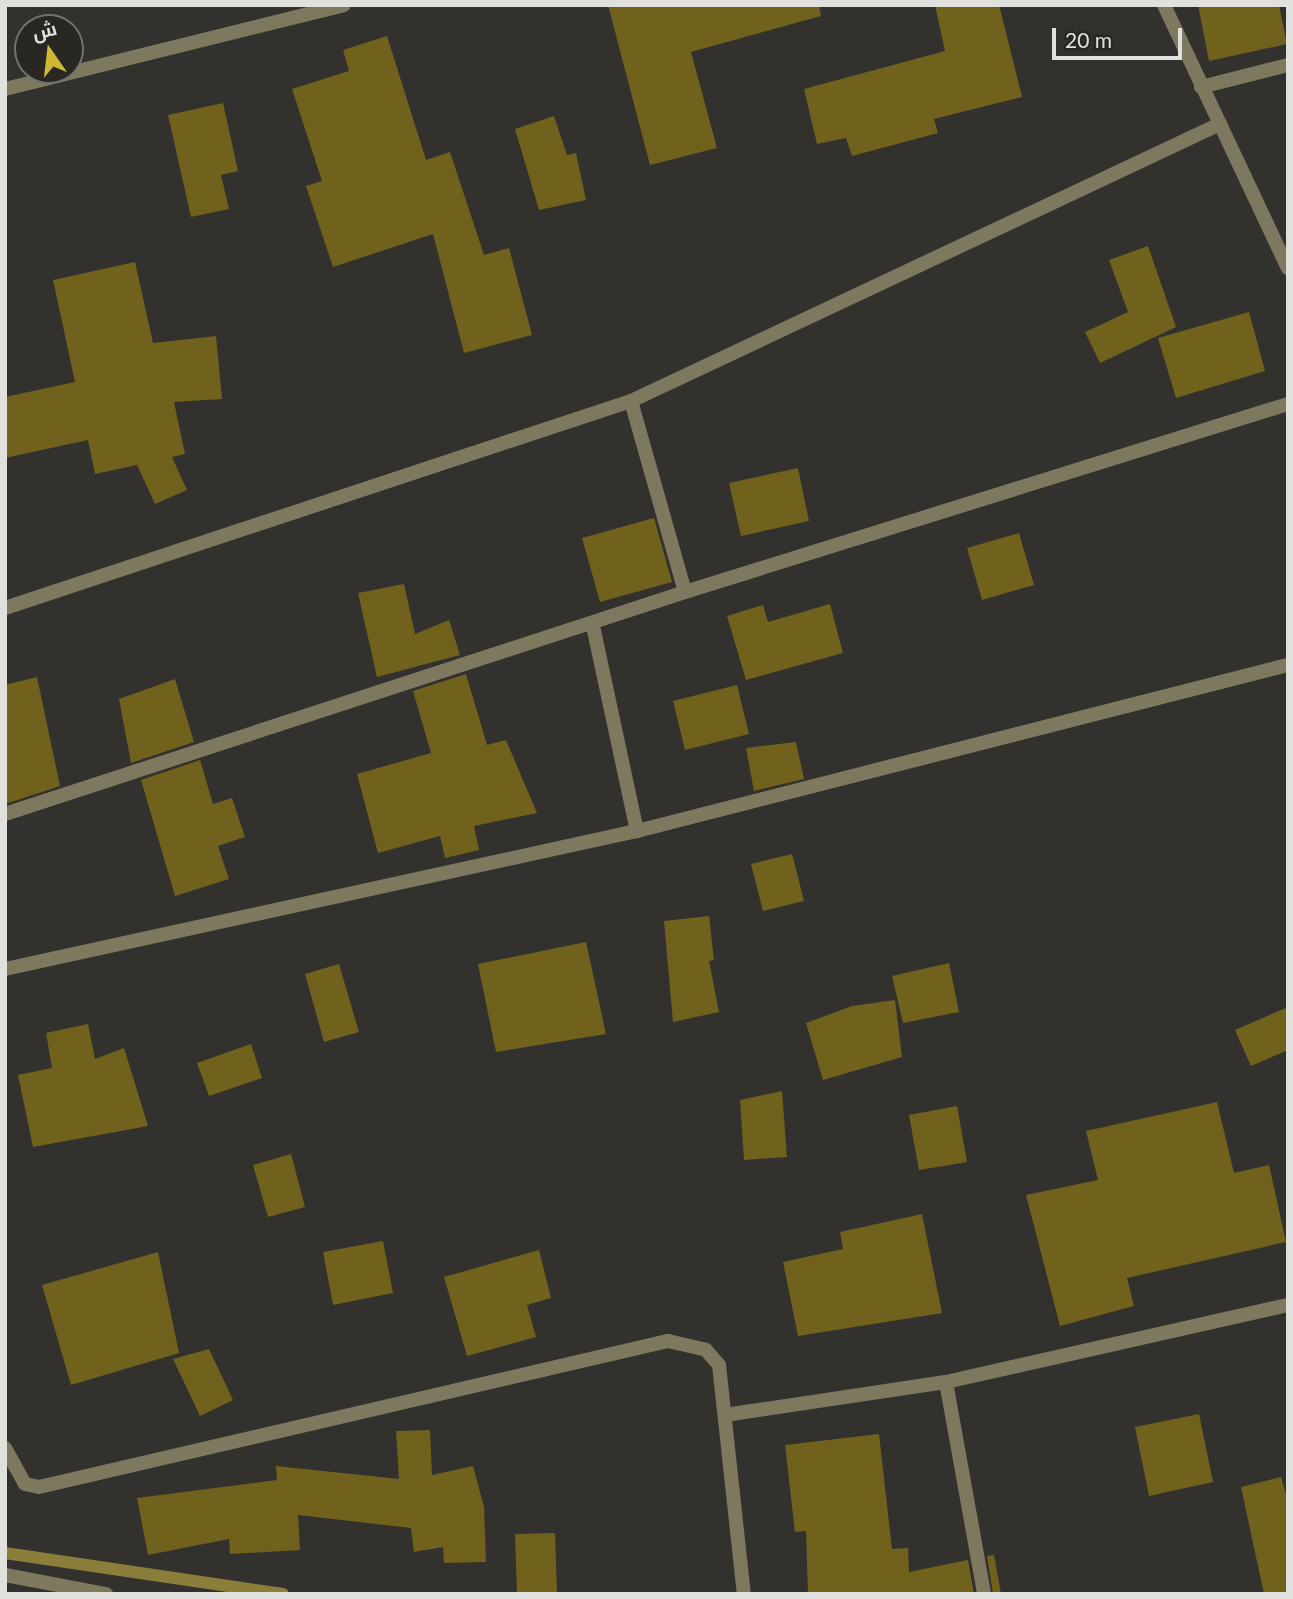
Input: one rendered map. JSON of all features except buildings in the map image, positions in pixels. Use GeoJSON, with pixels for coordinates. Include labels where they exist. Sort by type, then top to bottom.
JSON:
{"type":"FeatureCollection","features":[{"type":"Feature","properties":{"kind":"street"},"geometry":{"type":"LineString","coordinates":[[5,89],[344,5]]}},
{"type":"Feature","properties":{"kind":"street"},"geometry":{"type":"LineString","coordinates":[[1164,5],[1288,268]]}},
{"type":"Feature","properties":{"kind":"street"},"geometry":{"type":"LineString","coordinates":[[1201,87],[1288,65]]}},
{"type":"Feature","properties":{"kind":"street"},"geometry":{"type":"LineString","coordinates":[[5,608],[631,401],[1220,124]]}},
{"type":"Feature","properties":{"kind":"street"},"geometry":{"type":"LineString","coordinates":[[631,401],[685,592]]}},
{"type":"Feature","properties":{"kind":"street"},"geometry":{"type":"LineString","coordinates":[[5,814],[593,626],[685,592],[1288,404]]}},
{"type":"Feature","properties":{"kind":"street"},"geometry":{"type":"LineString","coordinates":[[593,626],[637,831]]}},
{"type":"Feature","properties":{"kind":"street"},"geometry":{"type":"LineString","coordinates":[[5,969],[637,831],[1288,665]]}},
{"type":"Feature","properties":{"kind":"street"},"geometry":{"type":"LineString","coordinates":[[725,1415],[946,1382],[1288,1305]]}},
{"type":"Feature","properties":{"kind":"street"},"geometry":{"type":"LineString","coordinates":[[5,1448],[25,1484],[39,1487],[668,1341],[706,1350],[719,1365],[744,1594]]}},
{"type":"Feature","properties":{"kind":"street"},"geometry":{"type":"LineString","coordinates":[[946,1382],[984,1594]]}},
{"type":"Feature","properties":{"kind":"street"},"geometry":{"type":"LineString","coordinates":[[5,1576],[106,1594]]}},
{"type":"Feature","properties":{"kind":"waterway"},"geometry":{"type":"LineString","coordinates":[[5,1553],[283,1594]]}}]}
